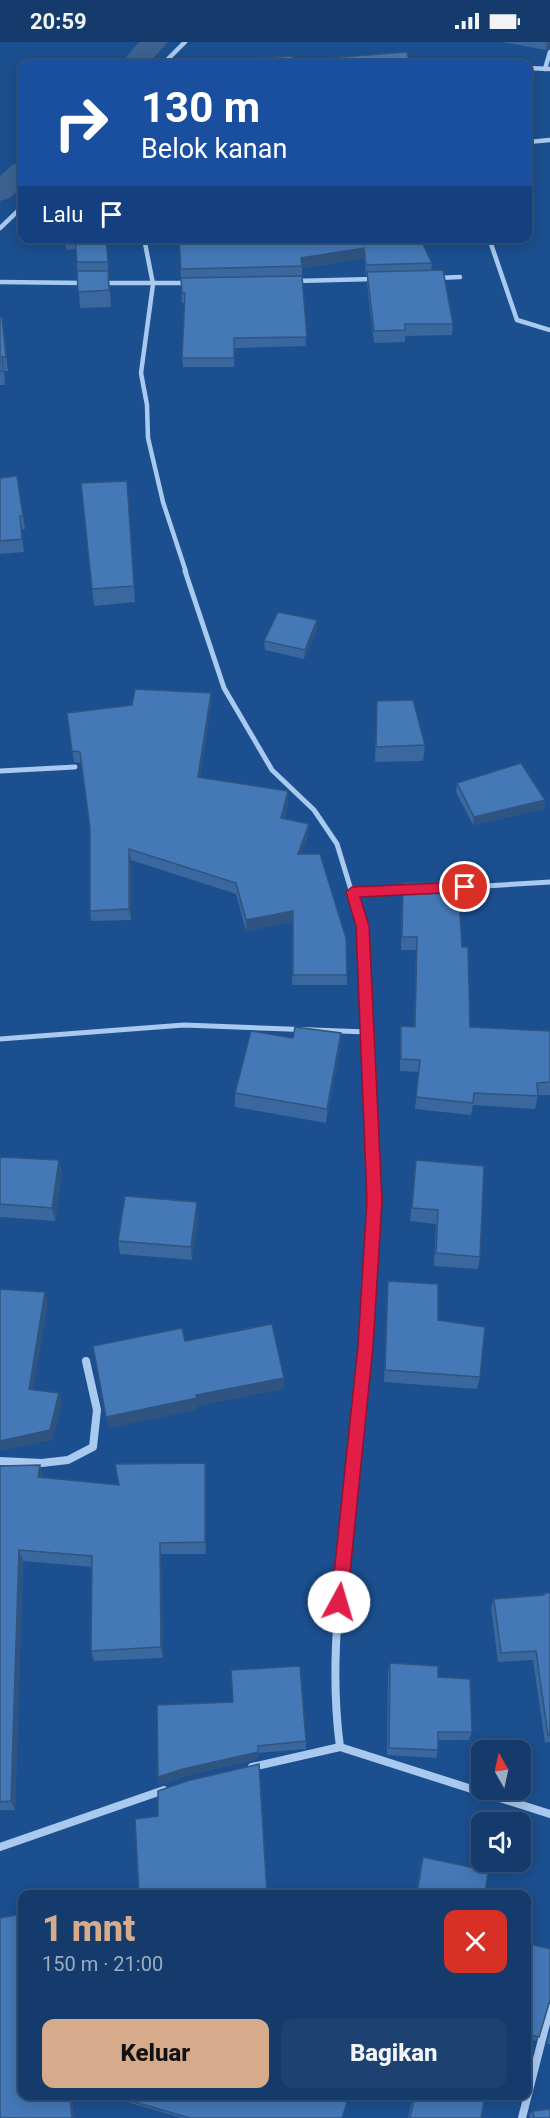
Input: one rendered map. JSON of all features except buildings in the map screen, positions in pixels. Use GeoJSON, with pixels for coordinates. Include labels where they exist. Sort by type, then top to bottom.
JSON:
{"type":"FeatureCollection","features":[{"type":"Feature","properties":{"kind":"street"},"geometry":{"type":"LineString","coordinates":[[168,60],[185,42]]}},
{"type":"Feature","properties":{"kind":"street"},"geometry":{"type":"LineString","coordinates":[[532,68],[548,69],[550,52]]}},
{"type":"Feature","properties":{"kind":"street"},"geometry":{"type":"LineString","coordinates":[[532,142],[550,140]]}},
{"type":"Feature","properties":{"kind":"street"},"geometry":{"type":"LineString","coordinates":[[0,228],[16,213]]}},
{"type":"Feature","properties":{"kind":"street"},"geometry":{"type":"LineString","coordinates":[[145,243],[153,284],[141,373],[147,405],[148,438],[163,502],[224,688],[272,770],[314,810],[337,844],[362,926],[374,1201],[365,1346],[334,1648],[335,1710],[340,1747]]}},
{"type":"Feature","properties":{"kind":"street"},"geometry":{"type":"LineString","coordinates":[[491,243],[517,320],[550,330]]}},
{"type":"Feature","properties":{"kind":"street"},"geometry":{"type":"LineString","coordinates":[[425,278],[460,277]]}},
{"type":"Feature","properties":{"kind":"street"},"geometry":{"type":"LineString","coordinates":[[295,281],[378,279]]}},
{"type":"Feature","properties":{"kind":"street"},"geometry":{"type":"LineString","coordinates":[[0,282],[188,283]]}},
{"type":"Feature","properties":{"kind":"street"},"geometry":{"type":"LineString","coordinates":[[0,771],[75,766]]}},
{"type":"Feature","properties":{"kind":"street"},"geometry":{"type":"LineString","coordinates":[[443,888],[550,882]]}},
{"type":"Feature","properties":{"kind":"street"},"geometry":{"type":"LineString","coordinates":[[352,892],[420,889]]}},
{"type":"Feature","properties":{"kind":"street"},"geometry":{"type":"LineString","coordinates":[[0,1039],[184,1025],[367,1032]]}},
{"type":"Feature","properties":{"kind":"street"},"geometry":{"type":"LineString","coordinates":[[0,1461],[42,1463],[68,1460],[93,1446],[97,1410],[86,1361]]}},
{"type":"Feature","properties":{"kind":"street"},"geometry":{"type":"LineString","coordinates":[[241,1770],[340,1747],[550,1814]]}},
{"type":"Feature","properties":{"kind":"street"},"geometry":{"type":"LineString","coordinates":[[0,1847],[175,1786]]}},
{"type":"Feature","properties":{"kind":"street"},"geometry":{"type":"LineString","coordinates":[[531,2083],[550,2008]]}},
{"type":"Feature","properties":{"kind":"street"},"geometry":{"type":"LineString","coordinates":[[522,2118],[527,2100]]}},
{"type":"Feature","properties":{"kind":"waterway"},"geometry":{"type":"LineString","coordinates":[[137,60],[154,42]]}},
{"type":"Feature","properties":{"kind":"waterway"},"geometry":{"type":"LineString","coordinates":[[0,192],[18,175]]}},
{"type":"Feature","properties":{"kind":"route"},"geometry":{"type":"LineString","coordinates":[[339,1602],[365,1346],[374,1201],[362,926],[352,892],[465,887]]}}]}
